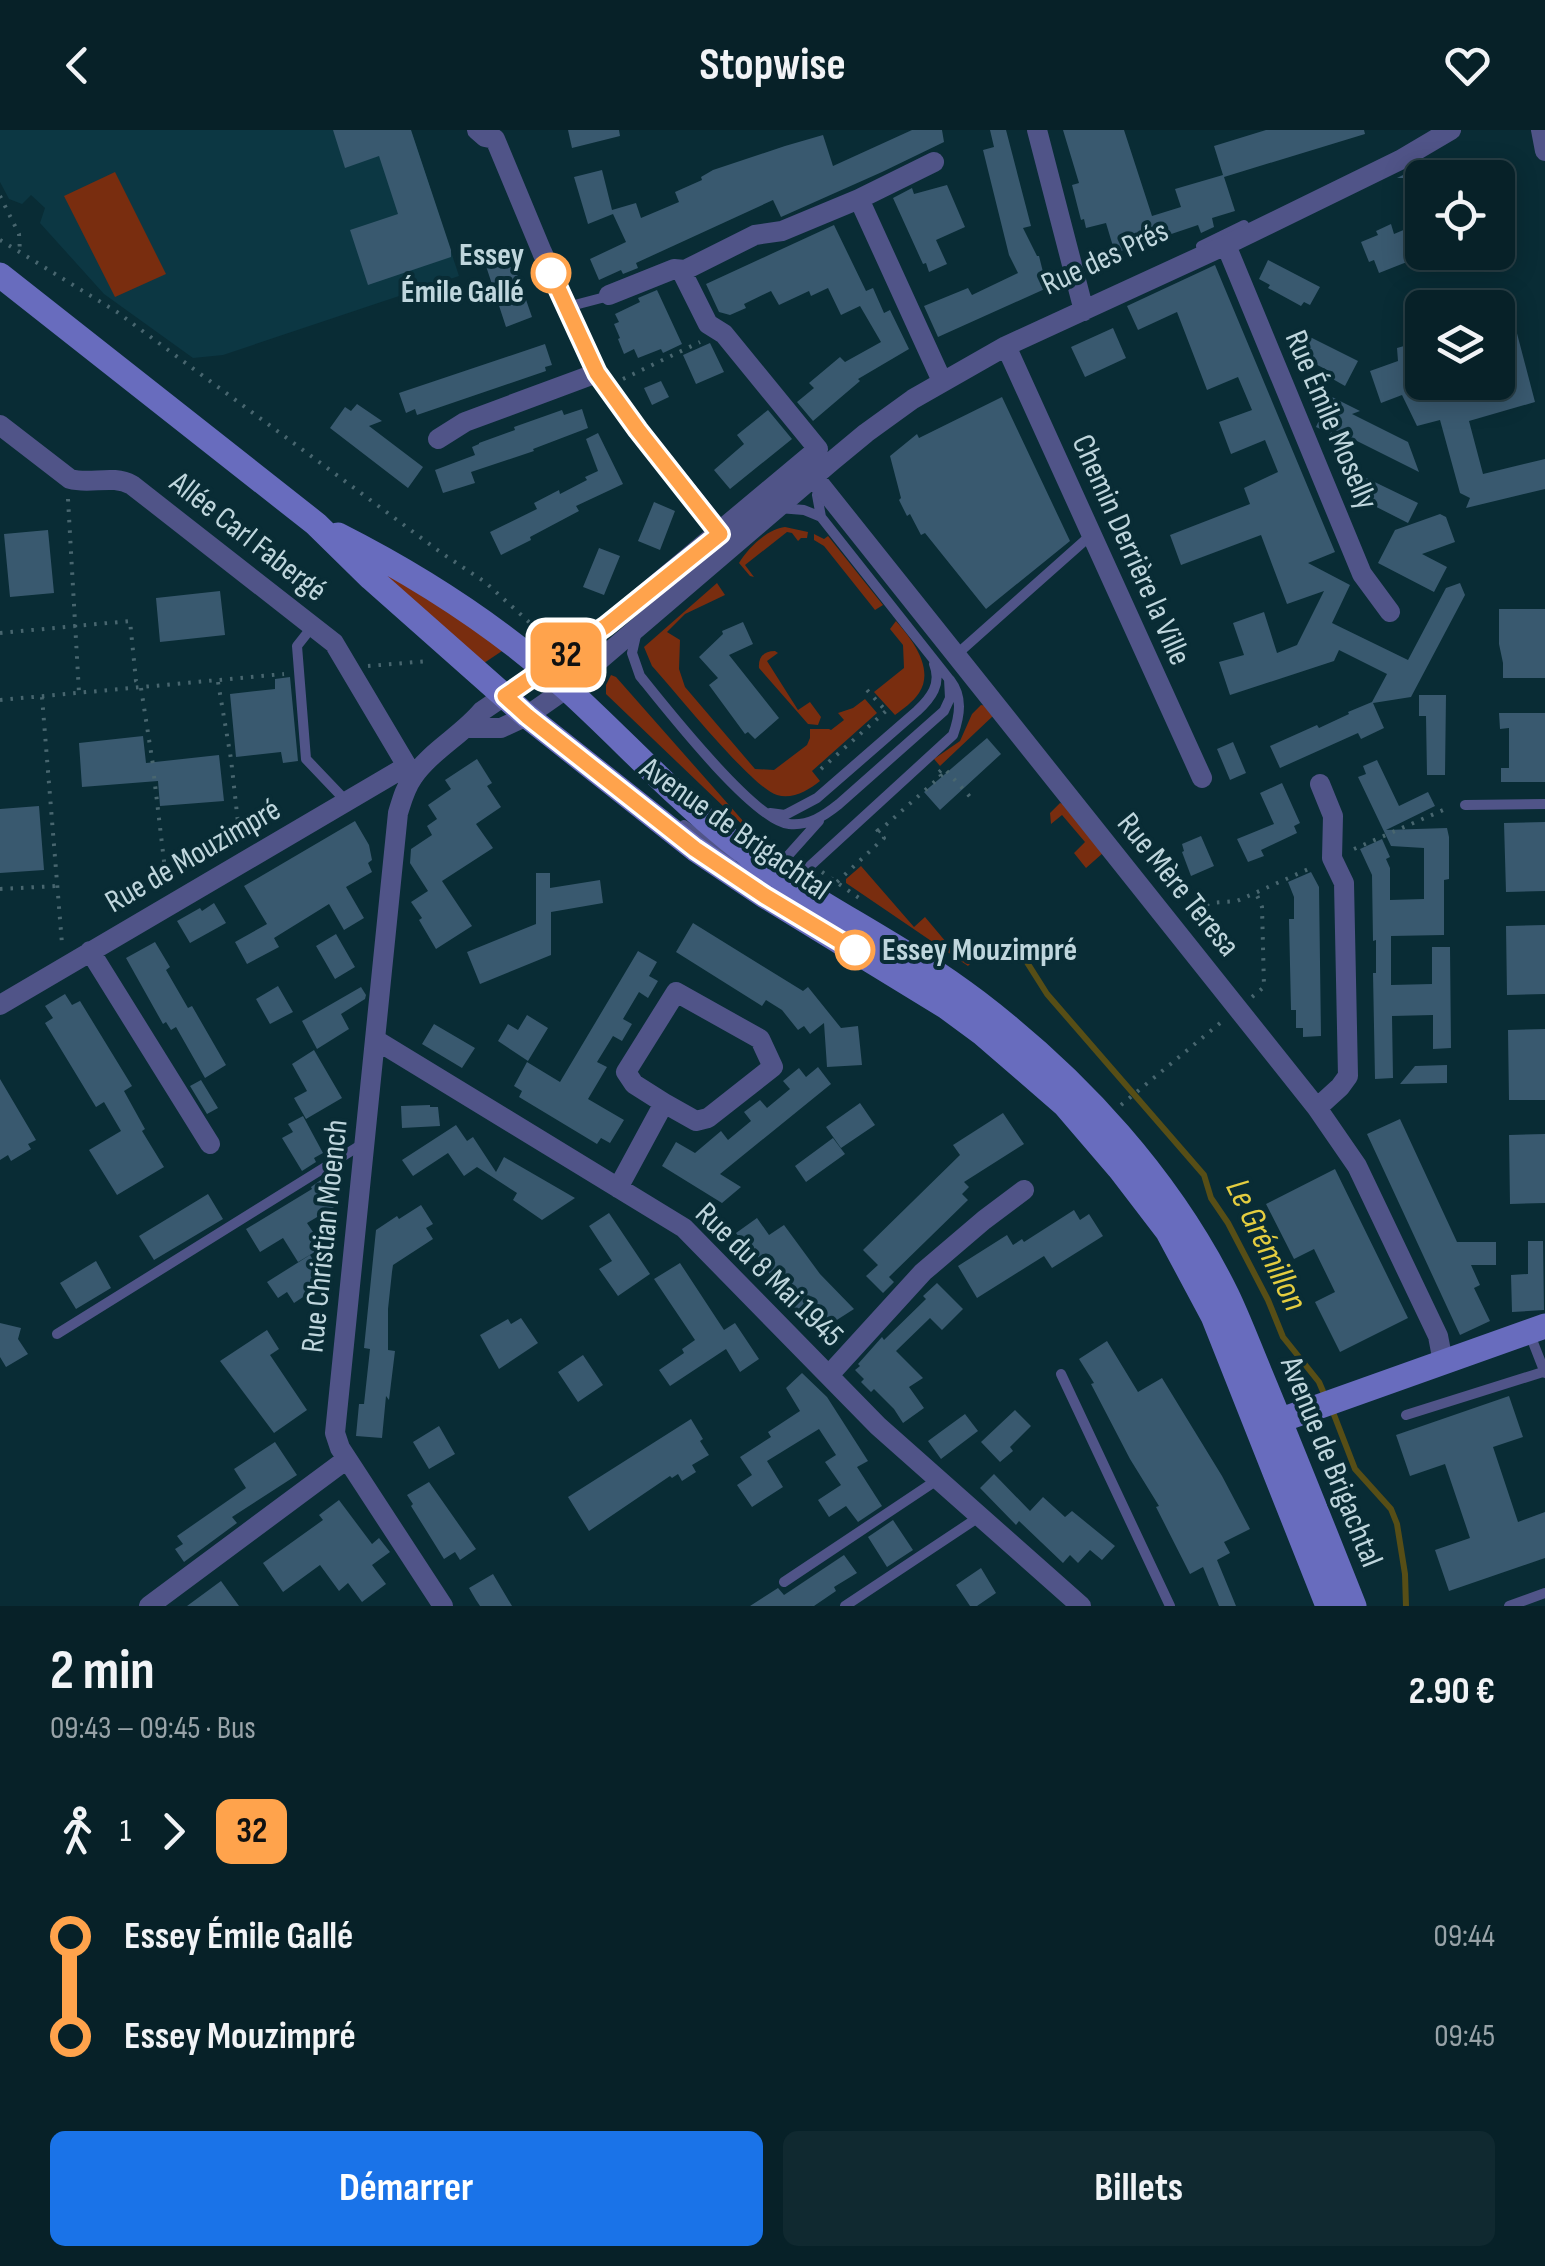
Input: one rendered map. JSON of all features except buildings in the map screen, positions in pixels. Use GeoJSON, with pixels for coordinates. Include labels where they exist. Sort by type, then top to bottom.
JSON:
{"type":"FeatureCollection","features":[{"type":"Feature","properties":{"kind":"main road","name":"Avenue de Brigachtal"},"geometry":{"type":"LineString","coordinates":[[0,275],[316,524],[527,716],[695,849],[945,1006],[1065,1105],[1168,1232],[1268,1424],[1354,1606]]}},
{"type":"Feature","properties":{"kind":"main road","name":"Avenue de Brigachtal"},"geometry":{"type":"LineString","coordinates":[[316,524],[401,567],[519,648],[561,655],[567,688],[727,838],[773,874],[976,1001],[1073,1087],[1138,1155],[1227,1295],[1328,1606]]}},
{"type":"Feature","properties":{"kind":"main road"},"geometry":{"type":"LineString","coordinates":[[1268,1424],[1537,1329]]}},
{"type":"Feature","properties":{"kind":"street"},"geometry":{"type":"LineString","coordinates":[[1038,130],[1083,306]]}},
{"type":"Feature","properties":{"kind":"street","name":"Rue des Prés"},"geometry":{"type":"LineString","coordinates":[[411,770],[468,728],[482,711],[780,508],[831,454],[940,377],[1083,306],[1226,245],[1400,160],[1451,130]]}},
{"type":"Feature","properties":{"kind":"street"},"geometry":{"type":"LineString","coordinates":[[1541,130],[1545,150]]}},
{"type":"Feature","properties":{"kind":"street"},"geometry":{"type":"LineString","coordinates":[[493,133],[566,307],[602,380],[722,544]]}},
{"type":"Feature","properties":{"kind":"street"},"geometry":{"type":"LineString","coordinates":[[610,295],[674,268],[685,270],[756,234],[782,230],[859,200],[934,162]]}},
{"type":"Feature","properties":{"kind":"street"},"geometry":{"type":"LineString","coordinates":[[859,200],[940,377]]}},
{"type":"Feature","properties":{"kind":"street","name":"Rue Émile Moselly"},"geometry":{"type":"LineString","coordinates":[[1226,245],[1362,574],[1390,612]]}},
{"type":"Feature","properties":{"kind":"street"},"geometry":{"type":"LineString","coordinates":[[685,270],[683,274],[708,324],[724,334],[831,454]]}},
{"type":"Feature","properties":{"kind":"street","name":"Chemin Derrière la Ville"},"geometry":{"type":"LineString","coordinates":[[1006,346],[1202,778]]}},
{"type":"Feature","properties":{"kind":"street"},"geometry":{"type":"LineString","coordinates":[[438,438],[465,422],[602,380]]}},
{"type":"Feature","properties":{"kind":"street"},"geometry":{"type":"LineString","coordinates":[[0,425],[77,482]]}},
{"type":"Feature","properties":{"kind":"street","name":"Rue des Prés"},"geometry":{"type":"LineString","coordinates":[[468,728],[494,730],[527,716],[608,662],[722,544],[831,454]]}},
{"type":"Feature","properties":{"kind":"street","name":"Rue Mère Teresa"},"geometry":{"type":"LineString","coordinates":[[805,479],[980,684],[1317,1108],[1356,1166],[1386,1224],[1438,1336],[1443,1362]]}},
{"type":"Feature","properties":{"kind":"street","name":"Allée Carl Fabergé"},"geometry":{"type":"LineString","coordinates":[[77,482],[118,480],[132,484],[334,644],[411,770]]}},
{"type":"Feature","properties":{"kind":"street","name":"Rue de Mouzimpré"},"geometry":{"type":"LineString","coordinates":[[0,1005],[346,801],[411,770]]}},
{"type":"Feature","properties":{"kind":"street","name":"Rue Christian Moench"},"geometry":{"type":"LineString","coordinates":[[347,1459],[335,1432],[398,813],[411,770]]}},
{"type":"Feature","properties":{"kind":"street"},"geometry":{"type":"LineString","coordinates":[[1317,1108],[1348,1076],[1344,883],[1332,858],[1333,816],[1320,784]]}},
{"type":"Feature","properties":{"kind":"street"},"geometry":{"type":"LineString","coordinates":[[90,951],[210,1144]]}},
{"type":"Feature","properties":{"kind":"street"},"geometry":{"type":"LineString","coordinates":[[676,992],[760,1040],[773,1067],[708,1118],[696,1121],[664,1103],[634,1084],[626,1072],[676,992]]}},
{"type":"Feature","properties":{"kind":"street","name":"Rue du 8 Mai 1945"},"geometry":{"type":"LineString","coordinates":[[376,1040],[684,1228],[878,1426],[980,1516],[1068,1602]]}},
{"type":"Feature","properties":{"kind":"street"},"geometry":{"type":"LineString","coordinates":[[618,1188],[664,1103]]}},
{"type":"Feature","properties":{"kind":"street"},"geometry":{"type":"LineString","coordinates":[[829,1375],[923,1272],[1024,1190]]}},
{"type":"Feature","properties":{"kind":"street"},"geometry":{"type":"LineString","coordinates":[[150,1606],[347,1459],[443,1606]]}},
{"type":"Feature","properties":{"kind":"lane","name":"Rue des Prés"},"geometry":{"type":"LineString","coordinates":[[940,377],[1397,152],[1420,146]]}},
{"type":"Feature","properties":{"kind":"lane"},"geometry":{"type":"LineString","coordinates":[[566,307],[610,295]]}},
{"type":"Feature","properties":{"kind":"lane","name":"Rue des Prés"},"geometry":{"type":"LineString","coordinates":[[722,544],[805,479]]}},
{"type":"Feature","properties":{"kind":"lane"},"geometry":{"type":"LineString","coordinates":[[630,796],[682,824],[749,871],[773,874],[810,866],[953,734],[959,720],[956,689],[822,518],[817,495],[805,479]]}},
{"type":"Feature","properties":{"kind":"lane"},"geometry":{"type":"LineString","coordinates":[[756,515],[780,508],[804,510],[822,518]]}},
{"type":"Feature","properties":{"kind":"lane"},"geometry":{"type":"LineString","coordinates":[[956,655],[1091,536]]}},
{"type":"Feature","properties":{"kind":"lane"},"geometry":{"type":"LineString","coordinates":[[312,627],[297,646],[306,759],[346,801]]}},
{"type":"Feature","properties":{"kind":"lane"},"geometry":{"type":"LineString","coordinates":[[637,628],[632,653],[640,676],[752,804],[788,824],[806,824],[821,818]]}},
{"type":"Feature","properties":{"kind":"lane"},"geometry":{"type":"LineString","coordinates":[[561,655],[608,662]]}},
{"type":"Feature","properties":{"kind":"lane"},"geometry":{"type":"LineString","coordinates":[[752,804],[776,815],[816,798],[931,698],[938,680],[931,657]]}},
{"type":"Feature","properties":{"kind":"lane"},"geometry":{"type":"LineString","coordinates":[[773,874],[821,818],[944,711],[950,698],[949,679]]}},
{"type":"Feature","properties":{"kind":"lane"},"geometry":{"type":"LineString","coordinates":[[1465,804],[1545,804]]}},
{"type":"Feature","properties":{"kind":"lane"},"geometry":{"type":"LineString","coordinates":[[57,1334],[365,1142]]}},
{"type":"Feature","properties":{"kind":"lane"},"geometry":{"type":"LineString","coordinates":[[1406,1414],[1544,1372],[1537,1329]]}},
{"type":"Feature","properties":{"kind":"lane"},"geometry":{"type":"LineString","coordinates":[[1061,1374],[1170,1606]]}},
{"type":"Feature","properties":{"kind":"lane"},"geometry":{"type":"LineString","coordinates":[[784,1582],[938,1480]]}},
{"type":"Feature","properties":{"kind":"lane"},"geometry":{"type":"LineString","coordinates":[[845,1606],[980,1516]]}},
{"type":"Feature","properties":{"kind":"lane"},"geometry":{"type":"LineString","coordinates":[[1509,1606],[1545,1592]]}},
{"type":"Feature","properties":{"kind":"path"},"geometry":{"type":"LineString","coordinates":[[0,196],[20,234],[20,252]]}},
{"type":"Feature","properties":{"kind":"path"},"geometry":{"type":"LineString","coordinates":[[0,240],[117,312],[485,582],[561,655]]}},
{"type":"Feature","properties":{"kind":"path"},"geometry":{"type":"LineString","coordinates":[[602,380],[696,345],[714,328]]}},
{"type":"Feature","properties":{"kind":"path"},"geometry":{"type":"LineString","coordinates":[[77,482],[67,506],[79,694]]}},
{"type":"Feature","properties":{"kind":"path"},"geometry":{"type":"LineString","coordinates":[[0,634],[130,621],[136,681],[141,688],[152,764]]}},
{"type":"Feature","properties":{"kind":"path"},"geometry":{"type":"LineString","coordinates":[[347,667],[442,660]]}},
{"type":"Feature","properties":{"kind":"path"},"geometry":{"type":"LineString","coordinates":[[0,700],[299,672]]}},
{"type":"Feature","properties":{"kind":"path"},"geometry":{"type":"LineString","coordinates":[[218,680],[246,859]]}},
{"type":"Feature","properties":{"kind":"path"},"geometry":{"type":"LineString","coordinates":[[866,690],[892,718]]}},
{"type":"Feature","properties":{"kind":"path"},"geometry":{"type":"LineString","coordinates":[[42,696],[62,944],[70,962]]}},
{"type":"Feature","properties":{"kind":"path"},"geometry":{"type":"LineString","coordinates":[[821,769],[886,711]]}},
{"type":"Feature","properties":{"kind":"path"},"geometry":{"type":"LineString","coordinates":[[878,832],[941,776],[932,766]]}},
{"type":"Feature","properties":{"kind":"path"},"geometry":{"type":"LineString","coordinates":[[938,772],[944,768],[972,799]]}},
{"type":"Feature","properties":{"kind":"path"},"geometry":{"type":"LineString","coordinates":[[154,776],[166,878],[183,897]]}},
{"type":"Feature","properties":{"kind":"path"},"geometry":{"type":"LineString","coordinates":[[837,882],[884,838],[869,821]]}},
{"type":"Feature","properties":{"kind":"path"},"geometry":{"type":"LineString","coordinates":[[0,889],[58,886]]}},
{"type":"Feature","properties":{"kind":"path"},"geometry":{"type":"LineString","coordinates":[[1123,1103],[1152,1079]]}},
{"type":"Feature","properties":{"kind":"shaded area"},"geometry":{"type":"Polygon","coordinates":[[[0,130],[411,130],[459,276],[223,355],[193,358],[104,294],[40,223],[45,208],[31,195],[22,204],[9,199],[0,182],[0,130]]]}},
{"type":"Feature","properties":{"kind":"shaded area"},"geometry":{"type":"Polygon","coordinates":[[[115,172],[166,274],[115,297],[64,196],[115,172]]]}},
{"type":"Feature","properties":{"kind":"shaded area"},"geometry":{"type":"Polygon","coordinates":[[[785,527],[808,532],[807,538],[798,541],[787,532],[745,565],[754,577],[750,576],[739,563],[743,557],[765,535],[785,527]]]}},
{"type":"Feature","properties":{"kind":"shaded area"},"geometry":{"type":"Polygon","coordinates":[[[814,534],[824,539],[828,536],[883,605],[875,610],[824,546],[814,540],[814,534]]]}},
{"type":"Feature","properties":{"kind":"shaded area"},"geometry":{"type":"Polygon","coordinates":[[[356,553],[505,649],[484,663],[356,553]]]}},
{"type":"Feature","properties":{"kind":"shaded area"},"geometry":{"type":"Polygon","coordinates":[[[717,583],[725,595],[685,614],[667,632],[680,640],[679,669],[685,687],[755,769],[774,770],[807,745],[810,729],[831,730],[844,720],[838,713],[865,699],[877,713],[812,771],[820,781],[800,793],[777,795],[750,775],[652,666],[644,647],[717,583]]]}},
{"type":"Feature","properties":{"kind":"shaded area"},"geometry":{"type":"Polygon","coordinates":[[[896,621],[915,645],[924,674],[919,693],[895,715],[874,692],[904,668],[903,645],[890,629],[896,621]]]}},
{"type":"Feature","properties":{"kind":"shaded area"},"geometry":{"type":"Polygon","coordinates":[[[778,653],[767,661],[798,710],[810,702],[821,717],[818,725],[808,724],[759,668],[762,655],[778,653]]]}},
{"type":"Feature","properties":{"kind":"shaded area"},"geometry":{"type":"Polygon","coordinates":[[[611,675],[616,677],[751,830],[606,694],[611,675]]]}},
{"type":"Feature","properties":{"kind":"shaded area"},"geometry":{"type":"Polygon","coordinates":[[[981,705],[994,715],[940,766],[934,759],[960,741],[972,714],[981,705]]]}},
{"type":"Feature","properties":{"kind":"shaded area"},"geometry":{"type":"Polygon","coordinates":[[[1060,803],[1103,853],[1086,868],[1074,853],[1085,842],[1062,815],[1051,824],[1050,813],[1060,803]]]}},
{"type":"Feature","properties":{"kind":"shaded area"},"geometry":{"type":"Polygon","coordinates":[[[861,866],[914,927],[925,917],[957,955],[960,953],[970,964],[846,883],[861,866]]]}},
{"type":"Feature","properties":{"kind":"waterway","name":"Le Grémillon"},"geometry":{"type":"LineString","coordinates":[[1013,940],[1047,994],[1204,1175],[1211,1198],[1268,1300],[1283,1337],[1319,1382],[1325,1396]]}},
{"type":"Feature","properties":{"kind":"waterway","name":"Le Grémillon"},"geometry":{"type":"LineString","coordinates":[[1331,1407],[1355,1469],[1391,1509],[1397,1524],[1406,1606]]}},
{"type":"Feature","properties":{"kind":"bus line","name":"32"},"geometry":{"type":"LineString","coordinates":[[551,273],[597,373],[720,534],[606,626],[505,696],[695,849],[855,950]]}},
{"type":"Feature","properties":{"kind":"place","name":"Essey Émile Gallé"},"geometry":{"type":"Point","coordinates":[551,273]}},
{"type":"Feature","properties":{"kind":"place","name":"Essey Mouzimpré"},"geometry":{"type":"Point","coordinates":[855,950]}}]}
